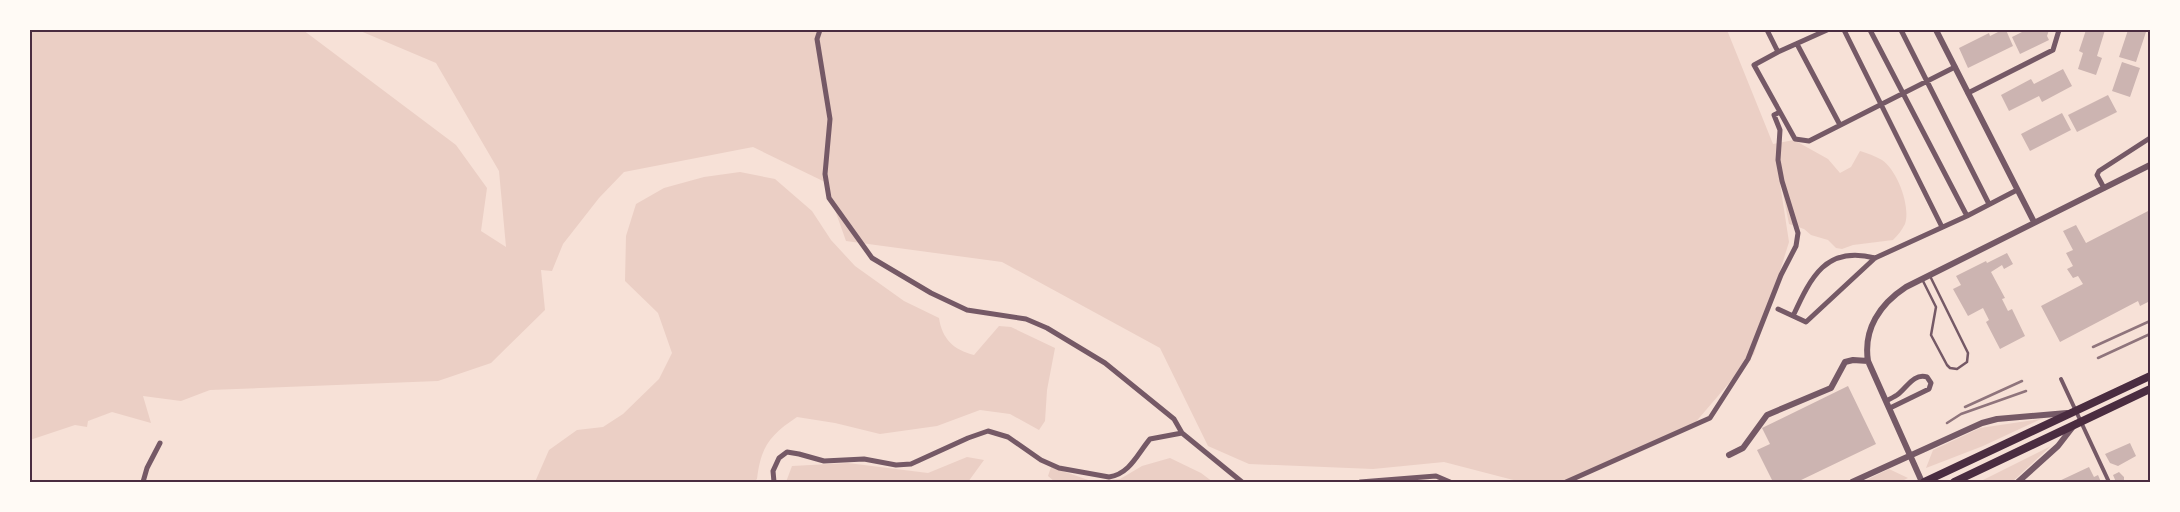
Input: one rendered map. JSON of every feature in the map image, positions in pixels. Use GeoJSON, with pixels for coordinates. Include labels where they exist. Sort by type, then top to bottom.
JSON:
{"type":"FeatureCollection","features":[{"type":"Feature","properties":{"kind":"main road"},"geometry":{"type":"LineString","coordinates":[[1923,482],[2150,376]]}},
{"type":"Feature","properties":{"kind":"main road"},"geometry":{"type":"LineString","coordinates":[[1954,482],[2150,389]]}},
{"type":"Feature","properties":{"kind":"street"},"geometry":{"type":"LineString","coordinates":[[820,30],[817,39],[830,119],[825,174],[829,198],[872,258],[931,293],[967,310],[1026,319],[1047,328],[1105,363],[1174,419],[1182,433],[1242,482]]}},
{"type":"Feature","properties":{"kind":"street"},"geometry":{"type":"LineString","coordinates":[[1768,30],[1778,52]]}},
{"type":"Feature","properties":{"kind":"street"},"geometry":{"type":"LineString","coordinates":[[1827,30],[1818,32],[1754,65],[1795,139],[1809,141],[1954,67]]}},
{"type":"Feature","properties":{"kind":"street"},"geometry":{"type":"LineString","coordinates":[[1844,30],[1942,226]]}},
{"type":"Feature","properties":{"kind":"street"},"geometry":{"type":"LineString","coordinates":[[1870,30],[1967,216]]}},
{"type":"Feature","properties":{"kind":"street"},"geometry":{"type":"LineString","coordinates":[[1901,30],[1989,204]]}},
{"type":"Feature","properties":{"kind":"street"},"geometry":{"type":"LineString","coordinates":[[1936,30],[2034,222]]}},
{"type":"Feature","properties":{"kind":"street"},"geometry":{"type":"LineString","coordinates":[[1968,93],[2053,50],[2059,30]]}},
{"type":"Feature","properties":{"kind":"street"},"geometry":{"type":"LineString","coordinates":[[1797,44],[1840,125]]}},
{"type":"Feature","properties":{"kind":"street"},"geometry":{"type":"LineString","coordinates":[[1566,482],[1710,418],[1748,359],[1781,275],[1796,246],[1798,233],[1782,181],[1778,160],[1780,130],[1774,115],[1780,112]]}},
{"type":"Feature","properties":{"kind":"street"},"geometry":{"type":"LineString","coordinates":[[2104,188],[2097,175],[2099,170],[2150,138]]}},
{"type":"Feature","properties":{"kind":"street"},"geometry":{"type":"LineString","coordinates":[[1923,482],[1868,361],[1867,344],[1879,311],[1890,298],[1922,279],[2150,165]]}},
{"type":"Feature","properties":{"kind":"street"},"geometry":{"type":"LineString","coordinates":[[1778,309],[1806,322],[1875,258],[1967,216],[2017,190]]}},
{"type":"Feature","properties":{"kind":"street"},"geometry":{"type":"LineString","coordinates":[[1793,316],[1809,282],[1824,264],[1839,257],[1857,253],[1875,258]]}},
{"type":"Feature","properties":{"kind":"street"},"geometry":{"type":"LineString","coordinates":[[1729,456],[1743,448],[1767,415],[1831,388],[1845,362],[1853,360],[1868,361]]}},
{"type":"Feature","properties":{"kind":"street"},"geometry":{"type":"LineString","coordinates":[[1886,401],[1899,394],[1911,381],[1921,376],[1927,377],[1931,383],[1929,389],[1890,408]]}},
{"type":"Feature","properties":{"kind":"street"},"geometry":{"type":"LineString","coordinates":[[2061,379],[2109,482]]}},
{"type":"Feature","properties":{"kind":"street"},"geometry":{"type":"LineString","coordinates":[[1852,482],[1982,423],[1997,419],[2070,413]]}},
{"type":"Feature","properties":{"kind":"street"},"geometry":{"type":"LineString","coordinates":[[2018,482],[2058,446],[2075,424]]}},
{"type":"Feature","properties":{"kind":"street"},"geometry":{"type":"LineString","coordinates":[[774,482],[773,471],[776,464],[779,458],[787,452],[824,461],[864,459],[896,465],[911,464],[988,431],[1008,436],[1041,460],[1059,468],[1109,477],[1117,476],[1128,468],[1150,439],[1182,433]]}},
{"type":"Feature","properties":{"kind":"street"},"geometry":{"type":"LineString","coordinates":[[143,482],[147,468],[160,443]]}},
{"type":"Feature","properties":{"kind":"street"},"geometry":{"type":"LineString","coordinates":[[1360,482],[1436,476],[1450,482]]}},
{"type":"Feature","properties":{"kind":"lane"},"geometry":{"type":"LineString","coordinates":[[1922,279],[1936,307],[1931,335],[1947,365],[1950,368],[1957,369],[1967,362],[1968,353],[1930,275]]}},
{"type":"Feature","properties":{"kind":"shaded area"},"geometry":{"type":"Polygon","coordinates":[[[30,30],[303,30],[456,145],[487,188],[481,231],[506,247],[499,171],[436,63],[358,30],[1727,30],[1773,144],[1794,140],[1828,159],[1840,173],[1851,167],[1860,151],[1882,160],[1893,172],[1901,189],[1906,216],[1904,226],[1893,240],[1853,245],[1842,249],[1836,248],[1828,240],[1811,235],[1804,229],[1789,224],[1777,164],[1789,242],[1754,354],[1694,424],[1572,482],[1521,482],[1444,462],[1373,469],[1249,464],[1208,446],[1160,348],[1002,262],[846,241],[825,182],[753,147],[624,172],[599,198],[563,244],[552,271],[541,270],[545,310],[491,363],[438,381],[210,390],[181,401],[143,396],[151,423],[112,412],[88,421],[87,427],[75,425],[30,440],[30,30]]]}},
{"type":"Feature","properties":{"kind":"shaded area"},"geometry":{"type":"Polygon","coordinates":[[[740,172],[775,179],[812,211],[831,240],[855,266],[904,301],[939,318],[946,338],[955,347],[974,355],[999,326],[1011,327],[1055,348],[1047,390],[1045,421],[1039,430],[1010,414],[980,410],[937,426],[880,434],[835,423],[797,417],[768,442],[761,458],[757,479],[754,482],[535,482],[549,450],[577,430],[603,427],[623,414],[659,379],[672,353],[658,313],[625,281],[626,236],[636,204],[664,188],[704,177],[740,172]]]}},
{"type":"Feature","properties":{"kind":"shaded area"},"geometry":{"type":"Polygon","coordinates":[[[2041,419],[1983,446],[1926,468],[1933,450],[1980,428],[2041,419]]]}},
{"type":"Feature","properties":{"kind":"shaded area"},"geometry":{"type":"Polygon","coordinates":[[[2051,446],[2012,482],[1979,482],[2051,446]]]}},
{"type":"Feature","properties":{"kind":"shaded area"},"geometry":{"type":"Polygon","coordinates":[[[967,457],[984,460],[968,482],[786,482],[792,466],[848,463],[928,473],[967,457]]]}},
{"type":"Feature","properties":{"kind":"shaded area"},"geometry":{"type":"Polygon","coordinates":[[[1170,458],[1201,473],[1213,482],[1055,482],[1048,476],[1051,467],[1091,481],[1120,479],[1142,466],[1170,458]]]}},
{"type":"Feature","properties":{"kind":"shaded area"},"geometry":{"type":"Polygon","coordinates":[[[1889,469],[1908,478],[1900,482],[1862,482],[1889,469]]]}},
{"type":"Feature","properties":{"kind":"building"},"geometry":{"type":"Polygon","coordinates":[[[2006,30],[2013,46],[1968,68],[1959,48],[1989,33],[1990,36],[2006,30]]]}},
{"type":"Feature","properties":{"kind":"building"},"geometry":{"type":"Polygon","coordinates":[[[2026,30],[2049,30],[2047,36],[2049,40],[2020,54],[2012,37],[2026,30]]]}},
{"type":"Feature","properties":{"kind":"building"},"geometry":{"type":"Polygon","coordinates":[[[2086,30],[2105,30],[2097,56],[2102,58],[2096,75],[2078,69],[2083,53],[2079,51],[2086,30]]]}},
{"type":"Feature","properties":{"kind":"building"},"geometry":{"type":"Polygon","coordinates":[[[2128,30],[2146,32],[2136,62],[2119,57],[2128,30]]]}},
{"type":"Feature","properties":{"kind":"building"},"geometry":{"type":"Polygon","coordinates":[[[2122,62],[2140,68],[2130,97],[2112,91],[2122,62]]]}},
{"type":"Feature","properties":{"kind":"building"},"geometry":{"type":"Polygon","coordinates":[[[2063,69],[2072,86],[2042,102],[2039,96],[2009,111],[2001,95],[2031,79],[2034,84],[2063,69]]]}},
{"type":"Feature","properties":{"kind":"building"},"geometry":{"type":"Polygon","coordinates":[[[2108,95],[2117,112],[2077,132],[2068,115],[2108,95]]]}},
{"type":"Feature","properties":{"kind":"building"},"geometry":{"type":"Polygon","coordinates":[[[2062,113],[2071,130],[2030,151],[2021,134],[2062,113]]]}},
{"type":"Feature","properties":{"kind":"building"},"geometry":{"type":"Polygon","coordinates":[[[2150,210],[2150,301],[2140,306],[2138,301],[2060,342],[2041,306],[2083,284],[2078,276],[2073,278],[2067,269],[2073,266],[2066,253],[2073,250],[2063,231],[2076,225],[2086,243],[2150,210]]]}},
{"type":"Feature","properties":{"kind":"building"},"geometry":{"type":"Polygon","coordinates":[[[2007,253],[2013,264],[2004,269],[2002,265],[1991,272],[2005,298],[2002,299],[2008,311],[2012,309],[2025,336],[2000,349],[1986,322],[1989,320],[1983,308],[1968,316],[1953,289],[1961,285],[1956,276],[2007,253]]]}},
{"type":"Feature","properties":{"kind":"building"},"geometry":{"type":"Polygon","coordinates":[[[1848,386],[1876,444],[1797,482],[1773,482],[1757,450],[1770,444],[1762,428],[1848,386]]]}},
{"type":"Feature","properties":{"kind":"building"},"geometry":{"type":"Polygon","coordinates":[[[2130,443],[2136,456],[2118,466],[2110,463],[2105,454],[2130,443]]]}},
{"type":"Feature","properties":{"kind":"building"},"geometry":{"type":"Polygon","coordinates":[[[2089,467],[2094,477],[2098,475],[2101,482],[2057,482],[2089,467]]]}},
{"type":"Feature","properties":{"kind":"building"},"geometry":{"type":"Polygon","coordinates":[[[2119,472],[2124,477],[2124,482],[2116,482],[2113,475],[2119,472]]]}},
{"type":"Feature","properties":{"kind":"railway"},"geometry":{"type":"LineString","coordinates":[[2093,347],[2150,321]]}},
{"type":"Feature","properties":{"kind":"railway"},"geometry":{"type":"LineString","coordinates":[[2098,358],[2150,334]]}},
{"type":"Feature","properties":{"kind":"railway"},"geometry":{"type":"LineString","coordinates":[[1965,407],[2022,381]]}},
{"type":"Feature","properties":{"kind":"railway"},"geometry":{"type":"LineString","coordinates":[[1947,423],[1961,414],[2026,391]]}}]}
